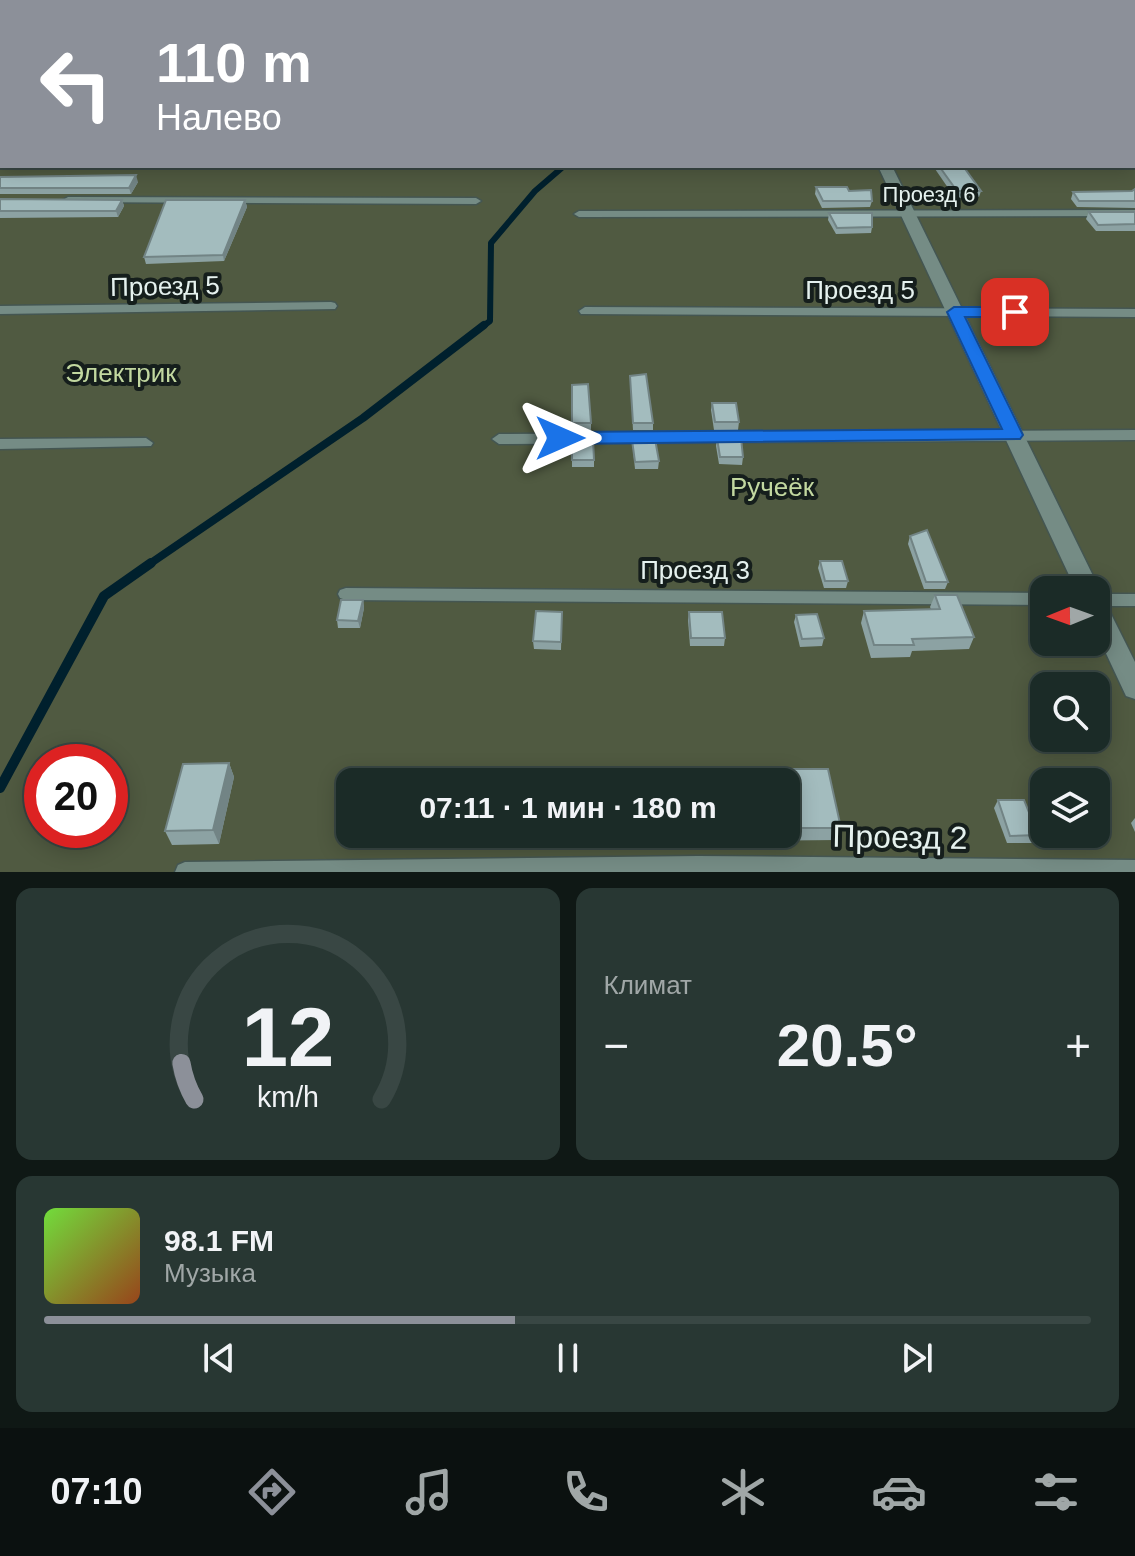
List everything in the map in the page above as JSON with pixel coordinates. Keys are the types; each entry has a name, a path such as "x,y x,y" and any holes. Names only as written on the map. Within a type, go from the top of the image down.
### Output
{"street":[{"path":"886,168 1081,576"},
{"path":"1110,636 1135,688"}],"lane":[{"path":"48,200 476,201"},
{"name":"Проезд 6","path":"579,214 1135,213"},
{"name":"Проезд 5","path":"0,310 331,306"},
{"name":"Проезд 5","path":"585,311 1135,313"},
{"path":"499,439 1135,435"},
{"path":"0,444 146,443"},
{"name":"Проезд 3","path":"346,594 1030,599"},
{"path":"1110,600 1135,600"},
{"name":"Проезд 2","path":"185,872 698,866 1135,870"}],"green space":[{"name":"Ручеёк","path":"0,168 1135,168 1135,872 0,872"}],"building":[{"path":"940,168 964,168 981,191 957,191"},
{"path":"136,175 129,188 0,188 0,177"},
{"path":"816,187 871,190 872,201 823,201"},
{"path":"1135,189 1135,201 1079,201 1073,192 1132,191"},
{"path":"0,199 122,200 116,211 0,211"},
{"path":"166,200 245,200 223,255 144,257"},
{"path":"1089,212 1135,212 1135,224 1098,225"},
{"path":"829,213 872,213 872,227 837,228"},
{"path":"646,374 653,423 633,423 630,376"},
{"path":"588,384 591,423 572,423 572,385"},
{"path":"712,403 736,403 739,422 715,422"},
{"path":"717,438 741,438 743,457 720,457"},
{"path":"572,439 593,439 594,460 572,460"},
{"path":"655,439 659,461 635,462 632,440"},
{"path":"927,530 948,582 926,582 910,536"},
{"path":"820,561 842,561 848,581 825,581"},
{"path":"935,595 957,595 974,637 912,639 914,645 874,645 864,611 940,609"},
{"path":"341,600 363,600 358,621 337,620"},
{"path":"536,611 562,612 561,642 533,641"},
{"path":"689,612 722,612 725,638 691,638"},
{"path":"817,614 824,638 802,639 796,615"},
{"path":"229,763 213,830 165,831 183,764"},
{"path":"800,769 828,769 841,828 800,828"},
{"path":"998,800 1024,800 1030,815 1030,835 1010,836"}],"waterway":[{"path":"482,327 490,321 491,243 535,191 562,168"},
{"path":"148,565 363,418 484,325"},
{"path":"0,788 104,596 151,563"}],"route":[{"path":"560,438 1014,435 954,312 1015,312"}],"park label":[{"name":"Электрик","path":"121,373"}]}
